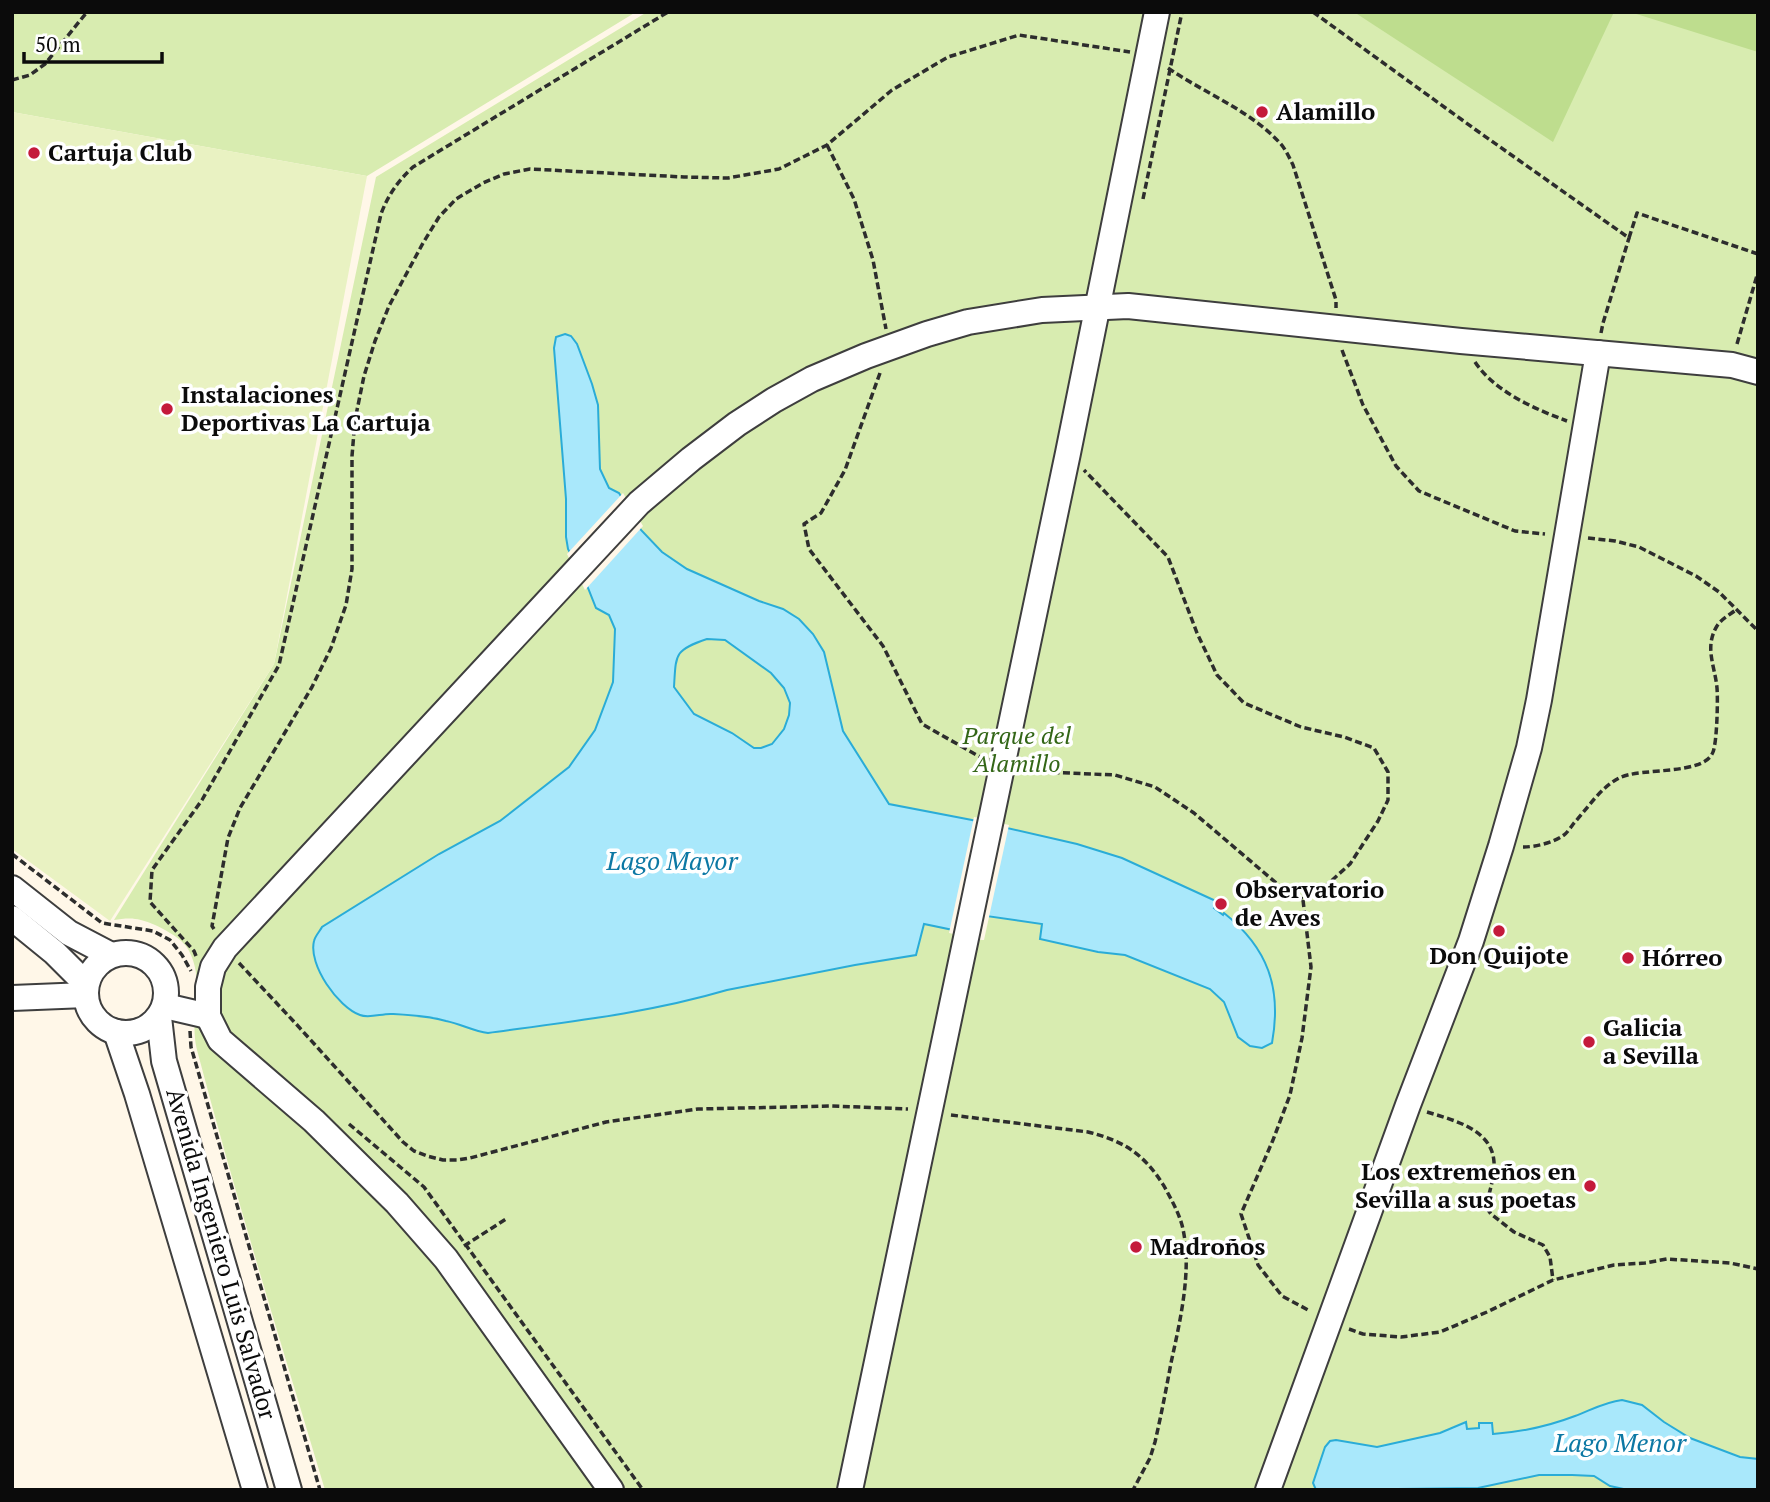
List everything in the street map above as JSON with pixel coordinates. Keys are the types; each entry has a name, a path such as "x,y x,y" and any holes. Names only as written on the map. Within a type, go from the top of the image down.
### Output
{"street":[{"path":"850,1490 1099,307 1157,12"},
{"path":"611,1490 446,1259 397,1203 314,1121 220,1040 208,1016 208,987 213,967 225,948 639,503 737,424 812,379 927,334 968,322 1042,310 1128,306 1461,341 1732,365 1758,372"},
{"path":"1268,1490 1408,1105 1471,941 1501,846 1534,724 1598,353"},
{"path":"12,888 69,933 111,955"},
{"path":"12,918 55,953 86,990"},
{"path":"124,952 149,959 159,968 165,980 167,993 162,1012 150,1026 140,1031 128,1034 104,1027 88,1008 86,990 91,972 111,955 124,952"},
{"path":"12,998 86,990"},
{"path":"162,1012 208,1016"},
{"name":"Avenida Ingeniero Luis Salvador","path":"162,1012 164,1060 289,1490"},
{"name":"Avenida Ingeniero Luis Salvador","path":"116,1032 255,1490"}],"path":[{"path":"12,80 30,75 45,64 87,12"},
{"path":"208,987 194,951 149,902 152,870 202,800 279,664 386,200 402,177 413,167 668,12"},
{"path":"1142,205 1182,12"},
{"path":"1313,12 1629,238"},
{"path":"1133,1490 1155,1443 1180,1323 1185,1256 1182,1226 1174,1203 1155,1172 1142,1157 1122,1143 1088,1132 902,1108 832,1106 698,1109 606,1122 470,1158 443,1160 414,1151 403,1142 218,938 212,926 228,838 240,808 312,687 331,648 346,605 352,569 352,456 355,420 364,376 389,306 439,217 456,199 483,183 504,174 530,169 728,178 779,169 827,145 892,90 948,57 1019,35 1149,54 1261,126 1285,151 1293,165 1336,300 1339,343 1363,405 1396,466 1419,491 1516,531 1615,541 1639,547 1696,576 1719,592 1758,631"},
{"path":"827,145 854,199 873,260 889,348 845,470 821,513 804,524 810,549 883,646 922,723 1002,770 1115,775 1155,787 1194,813 1288,893 1303,899 1319,892 1349,864 1378,821 1388,800 1388,772 1374,748 1344,737 1301,727 1244,703 1217,675 1197,633 1168,557 1068,453"},
{"path":"1598,353 1603,323 1637,213 1758,254"},
{"path":"1732,365 1758,272"},
{"path":"1461,341 1481,371 1501,388 1534,406 1586,427"},
{"path":"1501,846 1530,847 1563,836 1604,788 1621,777 1639,772 1692,767 1706,762 1713,752 1716,730 1717,687 1710,652 1712,637 1718,623 1737,609"},
{"path":"1303,899 1311,967 1303,1038 1290,1095 1241,1214 1258,1265 1282,1296 1330,1321 1363,1334 1401,1337 1440,1332 1553,1280 1614,1265 1667,1259 1730,1263 1758,1269"},
{"path":"1408,1105 1478,1131 1489,1144 1494,1161 1493,1180 1486,1207 1514,1232 1542,1245 1550,1257 1553,1280"},
{"path":"350,1124 424,1187 643,1490"},
{"path":"446,1259 506,1219"}],"green space":[{"path":"12,12 636,12 367,176 12,112"},
{"name":"Parque del Alamillo","path":"647,12 1758,12 1758,1490 325,1490 197,1050 197,984 192,959 186,946 163,929 141,920 114,920 274,664 376,177"},
{"path":"1354,12 1614,12 1553,142"},
{"path":"1630,12 1758,12 1758,52"},
{"name":"Instalaciones Deportivas La Cartuja","path":"12,112 367,176 274,664 110,921 12,849"}],"water":[{"name":"Lago Mayor","path":"565,334 571,336 577,344 592,384 598,405 600,469 609,488 619,493 641,530 662,552 687,569 783,609 799,619 813,634 824,652 843,731 889,804 1077,844 1122,858 1218,902 1214,908 1239,926 1261,955 1268,970 1275,1004 1272,1043 1262,1048 1250,1046 1238,1037 1224,1002 1210,989 1125,955 1040,939 1042,924 987,916 982,936 924,924 916,955 727,990 638,1011 548,1025 488,1033 427,1017 388,1014 364,1016 351,1011 326,984 316,962 314,941 322,927 439,854 500,821 569,767 595,730 613,682 615,629 609,615 596,608 568,549 566,537 566,499 554,348 556,337","holes":["707,639 725,640 771,673 784,688 790,703 789,715 784,729 772,744 754,748 732,733 694,714 674,687 675,667 683,650"]},
{"name":"Lago Menor","path":"1622,1400 1642,1405 1690,1438 1740,1457 1758,1459 1758,1490 1628,1490 1610,1486 1594,1476 1572,1475 1539,1475 1478,1488 1316,1490 1313,1483 1325,1447 1330,1441 1377,1447 1440,1433 1466,1422 1467,1429 1479,1428 1479,1423 1492,1423 1493,1434 1514,1432 1555,1423"}],"pier":[{"path":"623,493 643,526 585,590 567,554"},
{"path":"974,817 1009,825 984,940 949,933"}],"place":[{"name":"Alamillo","path":"1262,112"},
{"name":"Cartuja Club","path":"34,153"},
{"name":"Instalaciones Deportivas La Cartuja","path":"167,409"},
{"name":"Observatorio de Aves","path":"1221,904"},
{"name":"Don Quijote","path":"1499,931"},
{"name":"Hórreo","path":"1628,958"},
{"name":"Galicia a Sevilla","path":"1589,1042"},
{"name":"Los extremeños en Sevilla a sus poetas","path":"1590,1186"},
{"name":"Madroños","path":"1136,1247"}]}
